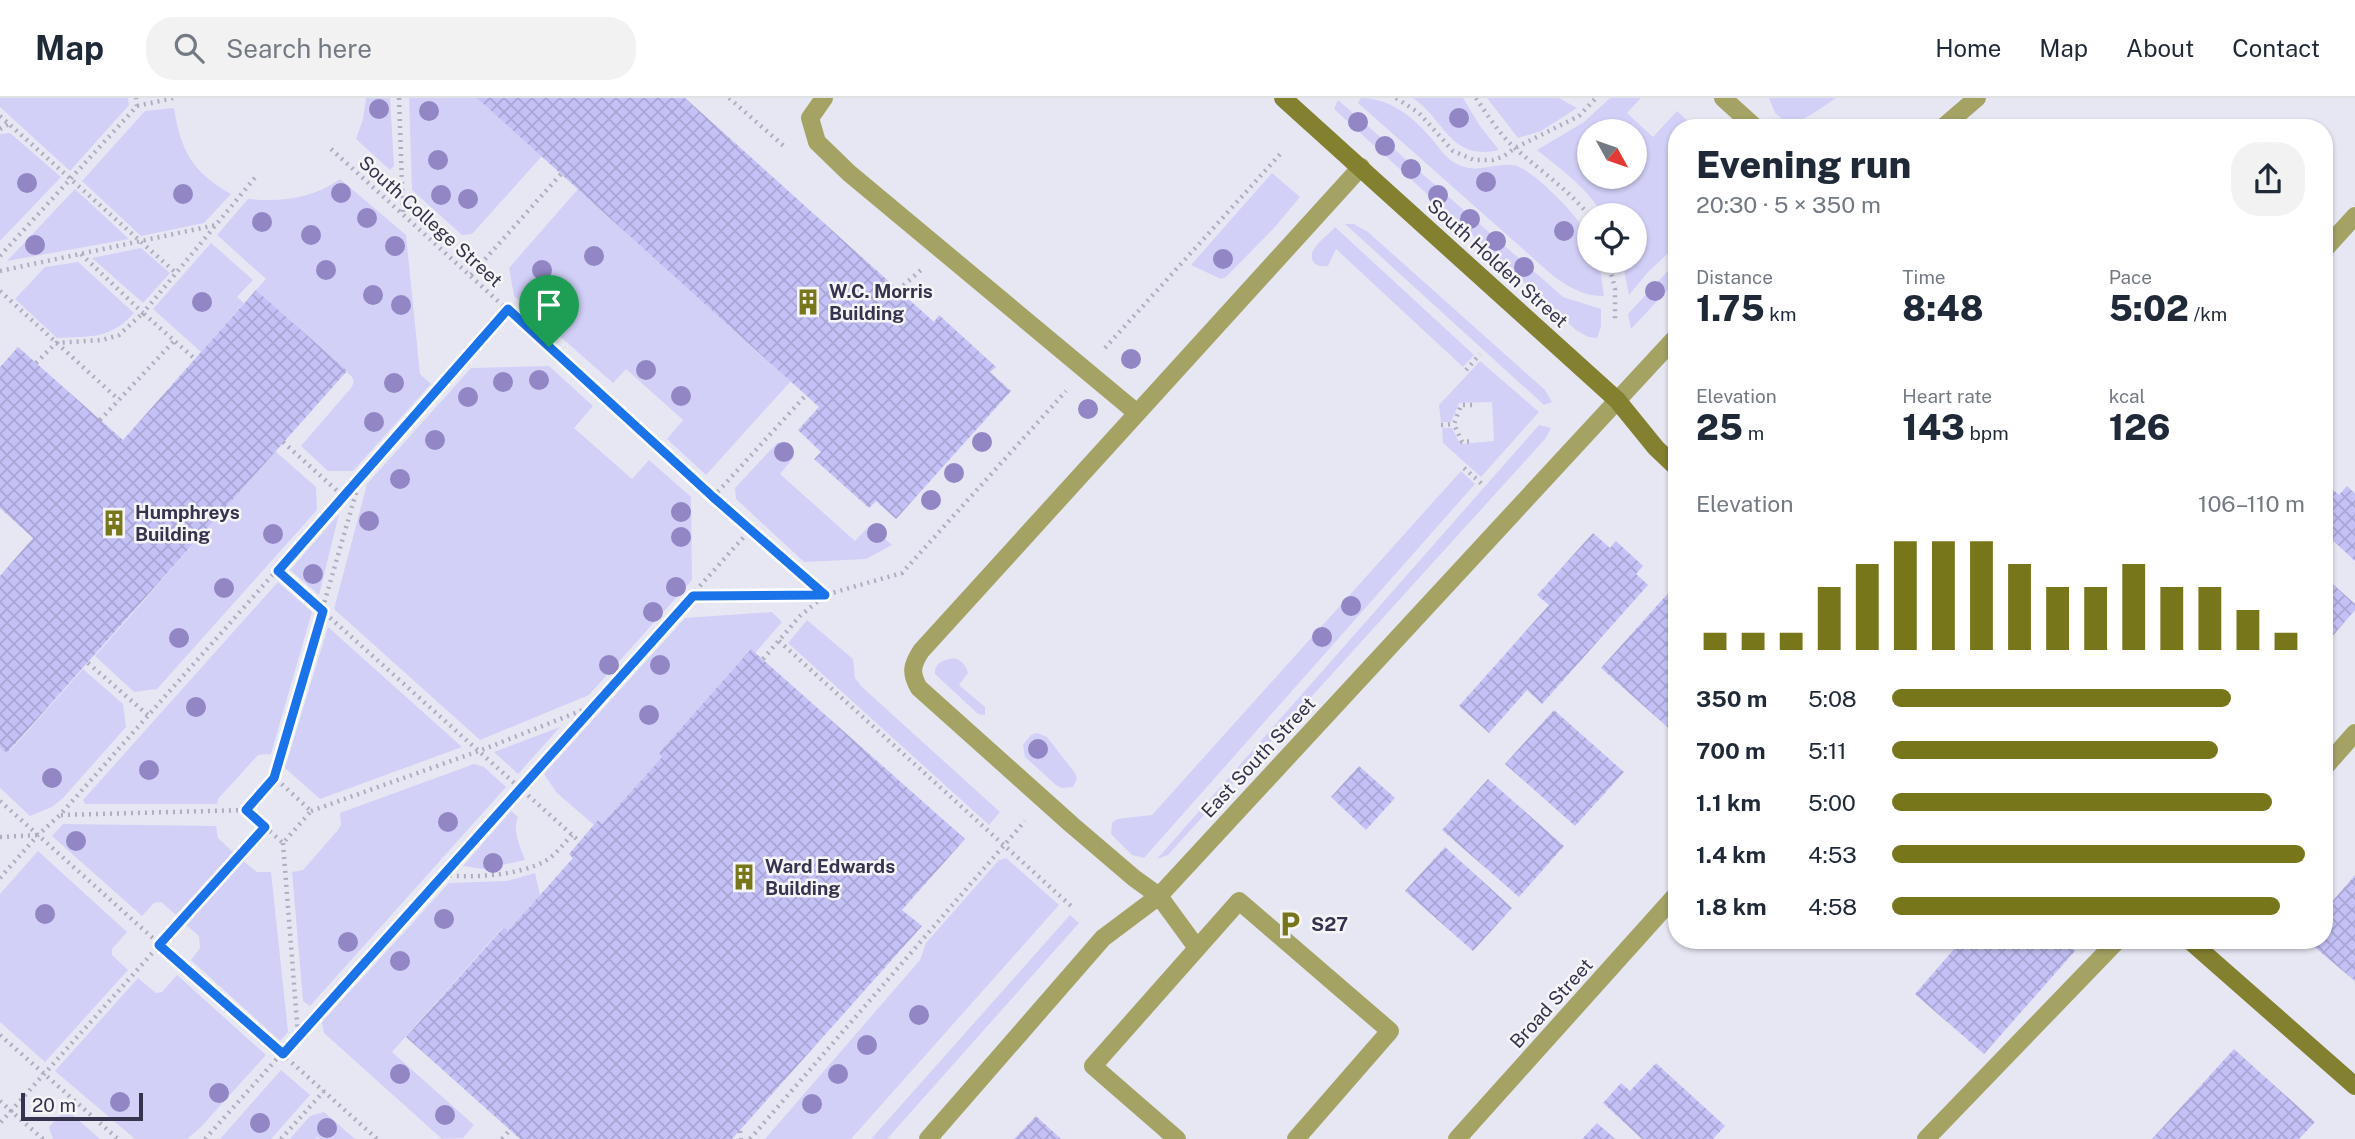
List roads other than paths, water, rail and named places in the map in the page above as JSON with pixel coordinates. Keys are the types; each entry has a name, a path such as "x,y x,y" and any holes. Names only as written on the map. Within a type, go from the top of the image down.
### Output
{"main road":[{"name":"South Holden Street","path":"1283,98 1617,400 1668,459"},
{"path":"2199,949 2355,1086"}],"street":[{"path":"824,98 810,118 817,142 849,173 1138,413"},
{"path":"1723,98 1746,119"},
{"path":"1952,119 1977,98"},
{"path":"1197,948 1159,896 1134,878 919,688 911,669 921,651 1361,167"},
{"path":"2333,241 2354,219"},
{"name":"East South Street","path":"928,1139 1103,939 1159,896 1668,346"},
{"path":"2333,758 2355,733"},
{"path":"1177,1139 1093,1066 1239,901 1390,1031 1296,1139"},
{"name":"Broad Street","path":"1457,1139 1668,904"},
{"path":"1926,1139 2109,949"}],"place":[{"name":"W.C. Morris Building","path":"808,302"},
{"name":"Humphreys Building","path":"114,523"},
{"name":"Ward Edwards Building","path":"744,877"},
{"name":"S27","path":"1290,924"}]}
